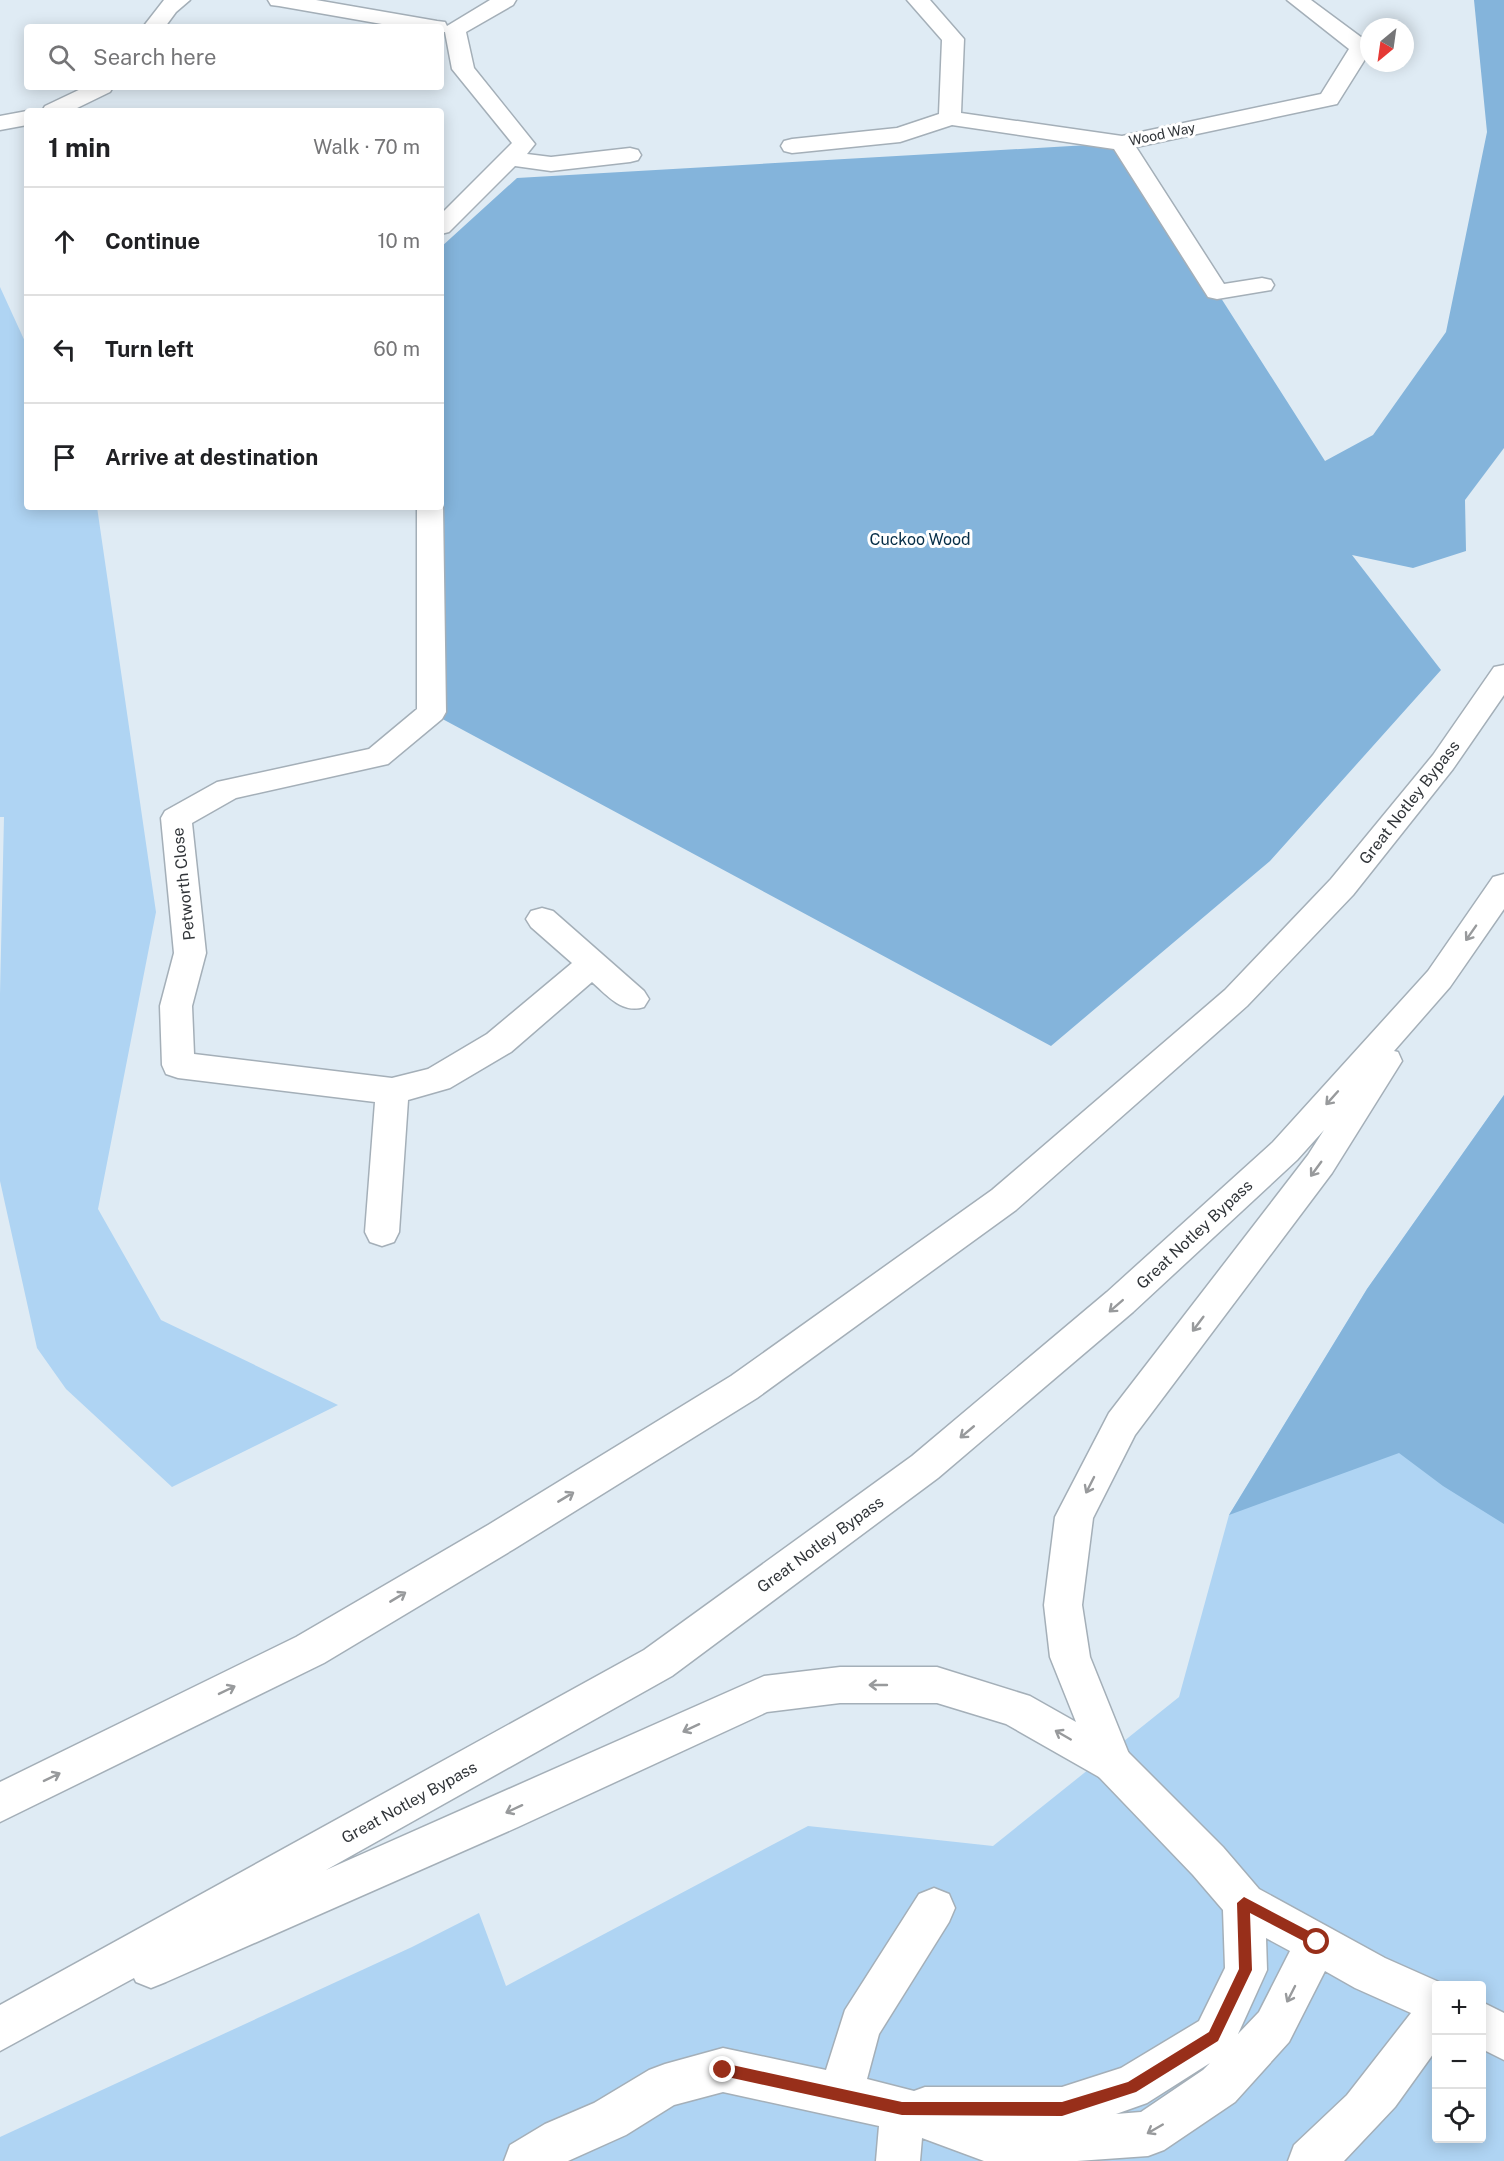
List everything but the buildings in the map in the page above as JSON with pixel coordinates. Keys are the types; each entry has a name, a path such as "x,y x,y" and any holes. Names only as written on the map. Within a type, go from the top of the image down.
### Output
{"main road":[{"path":"156,24 168,7 179,0"},
{"path":"279,0 420,24"},
{"path":"444,224 525,144 464,69 444,28 505,0"},
{"path":"792,146 900,135 950,118 953,39 918,0"},
{"name":"Wood Way","path":"950,118 1122,143 1329,99 1361,48 1298,0"},
{"path":"59,108 96,90"},
{"path":"0,123 24,119"},
{"path":"1122,143 1217,292 1262,285"},
{"path":"511,158 551,164 630,155"},
{"name":"Petworth Close","path":"430,510 432,712 378,757 228,789 176,818 190,952 176,1006 178,1065 392,1091 438,1078 499,1044 592,963"},
{"name":"Great Notley Bypass","path":"0,1803 310,1650 501,1537 744,1388 1004,1200 1236,998 1342,887 1443,762 1504,674"},
{"name":"Great Notley Bypass","path":"0,2031 647,1669 925,1467 1120,1302 1285,1151 1439,979 1504,885"},
{"path":"542,919 633,999"},
{"path":"1113,1764 1070,1657 1063,1605 1074,1517 1122,1424 1320,1164 1439,979"},
{"path":"382,1232 392,1091"},
{"path":"0,2031 504,1813 764,1694 840,1685 937,1685 1016,1709 1113,1764 1208,1861 1244,1903 1370,1973 1432,2000"},
{"path":"902,2109 1062,2109 1131,2087 1214,2036 1246,1970 1244,1903"},
{"path":"840,2097 860,2025 934,1908"},
{"path":"526,2161 561,2140 610,2119 665,2086 723,2070 902,2109 999,2144 1148,2134 1220,2086 1274,2027 1317,1942"},
{"path":"1310,2161 1329,2146 1401,2066 1432,2020"},
{"path":"1486,2027 1504,2038"},
{"path":"898,2161 902,2109"}],"shaded area":[{"path":"0,287 24,339 24,510 97,510 156,912 98,1209 161,1320 338,1405 172,1487 66,1389 37,1348 0,1181 0,994 4,817 0,817"},
{"path":"1504,1095 1504,2161 0,2161 0,2137 412,1947 479,1913 506,1986 808,1826 993,1846 1179,1697 1229,1515 1367,1289"}],"green space":[{"name":"Cuckoo Wood","path":"1474,0 1504,0 1504,448 1465,500 1466,551 1413,568 1352,555 1441,670 1270,861 1051,1046 435,715 440,510 444,510 444,244 517,178 1122,143 1325,461 1373,435 1446,332 1487,132"},
{"path":"1504,1095 1504,1524 1443,1486 1399,1453 1229,1515 1367,1289"}],"route":[{"path":"723,2070 902,2109 1062,2109 1131,2087 1214,2036 1246,1970 1244,1903 1317,1942"}]}
